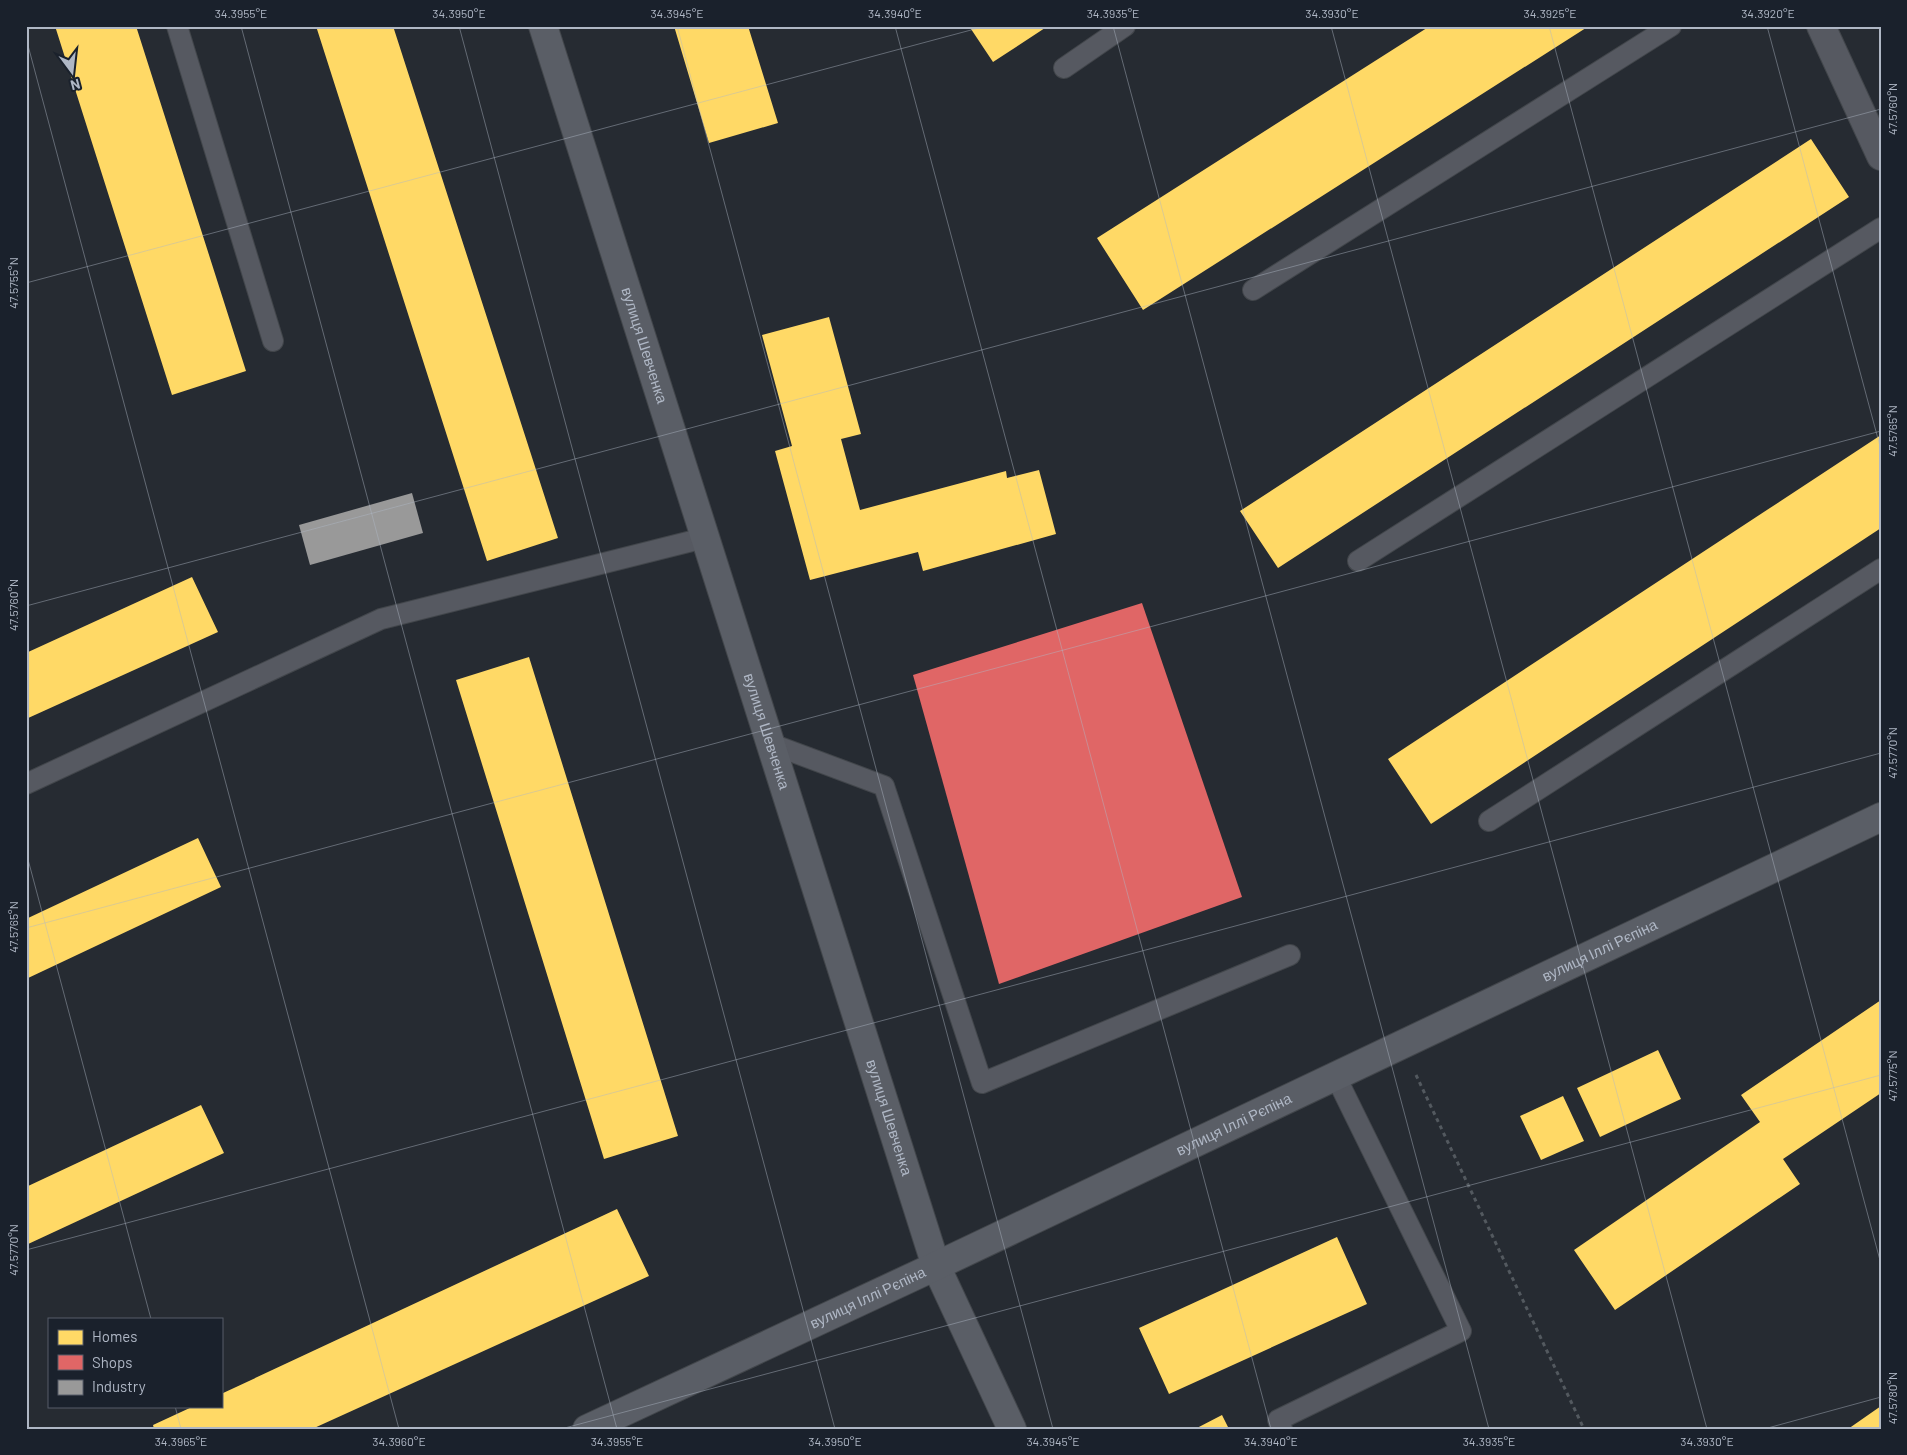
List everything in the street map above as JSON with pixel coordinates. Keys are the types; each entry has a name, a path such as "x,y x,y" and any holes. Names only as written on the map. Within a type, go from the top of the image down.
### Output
{"street":[{"name":"вулиця Шевченка","path":"543,26 936,1266 1012,1429"},
{"path":"1821,26 1881,156"},
{"name":"вулиця Іллі Рєпіна","path":"587,1429 1336,1077 1881,817"}],"lane":[{"path":"177,26 274,341"},
{"path":"1064,68 1125,26"},
{"path":"1253,290 1672,26"},
{"path":"1358,561 1881,228"},
{"path":"26,784 381,619 704,538"},
{"path":"1489,821 1881,569"},
{"path":"769,743 884,786 982,1083 1290,955"},
{"path":"1282,1429 1278,1420 1461,1331 1336,1077"}],"path":[{"path":"1402,1045 1584,1429"}],"building: Homes":[{"path":"55,26 136,26 246,371 172,395"},
{"path":"316,26 393,26 558,538 487,561"},
{"path":"674,26 748,26 778,123 709,143"},
{"path":"969,26 1048,26 993,62"},
{"path":"1430,26 1589,26 1143,310 1097,238"},
{"path":"1811,139 1849,197 1278,568 1240,511"},
{"path":"829,317 861,434 841,439 860,510 1006,471 1007,478 1039,470 1056,534 923,571 918,552 810,580 775,451 792,446 762,335"},
{"path":"1881,435 1881,528 1431,824 1388,759"},
{"path":"192,577 218,632 26,719 26,653"},
{"path":"529,657 678,1136 604,1159 456,680"},
{"path":"198,838 221,887 26,979 26,919"},
{"path":"1881,1000 1881,1093 1783,1159 1800,1184 1615,1310 1574,1250 1760,1122 1741,1095"},
{"path":"1658,1050 1681,1099 1600,1137 1577,1088"},
{"path":"1563,1096 1584,1141 1541,1160 1520,1116"},
{"path":"201,1105 224,1153 26,1245 26,1187"},
{"path":"617,1209 649,1276 312,1429 154,1429 153,1425 190,1408 222,1408 222,1394"},
{"path":"1337,1237 1367,1304 1169,1394 1139,1328"},
{"path":"1881,1406 1881,1429 1848,1429"},
{"path":"1222,1415 1229,1429 1195,1429"}],"building: Shops":[{"path":"1142,603 1242,897 999,984 913,675"}],"building: Industry":[{"path":"412,493 423,533 310,565 299,525"}]}
